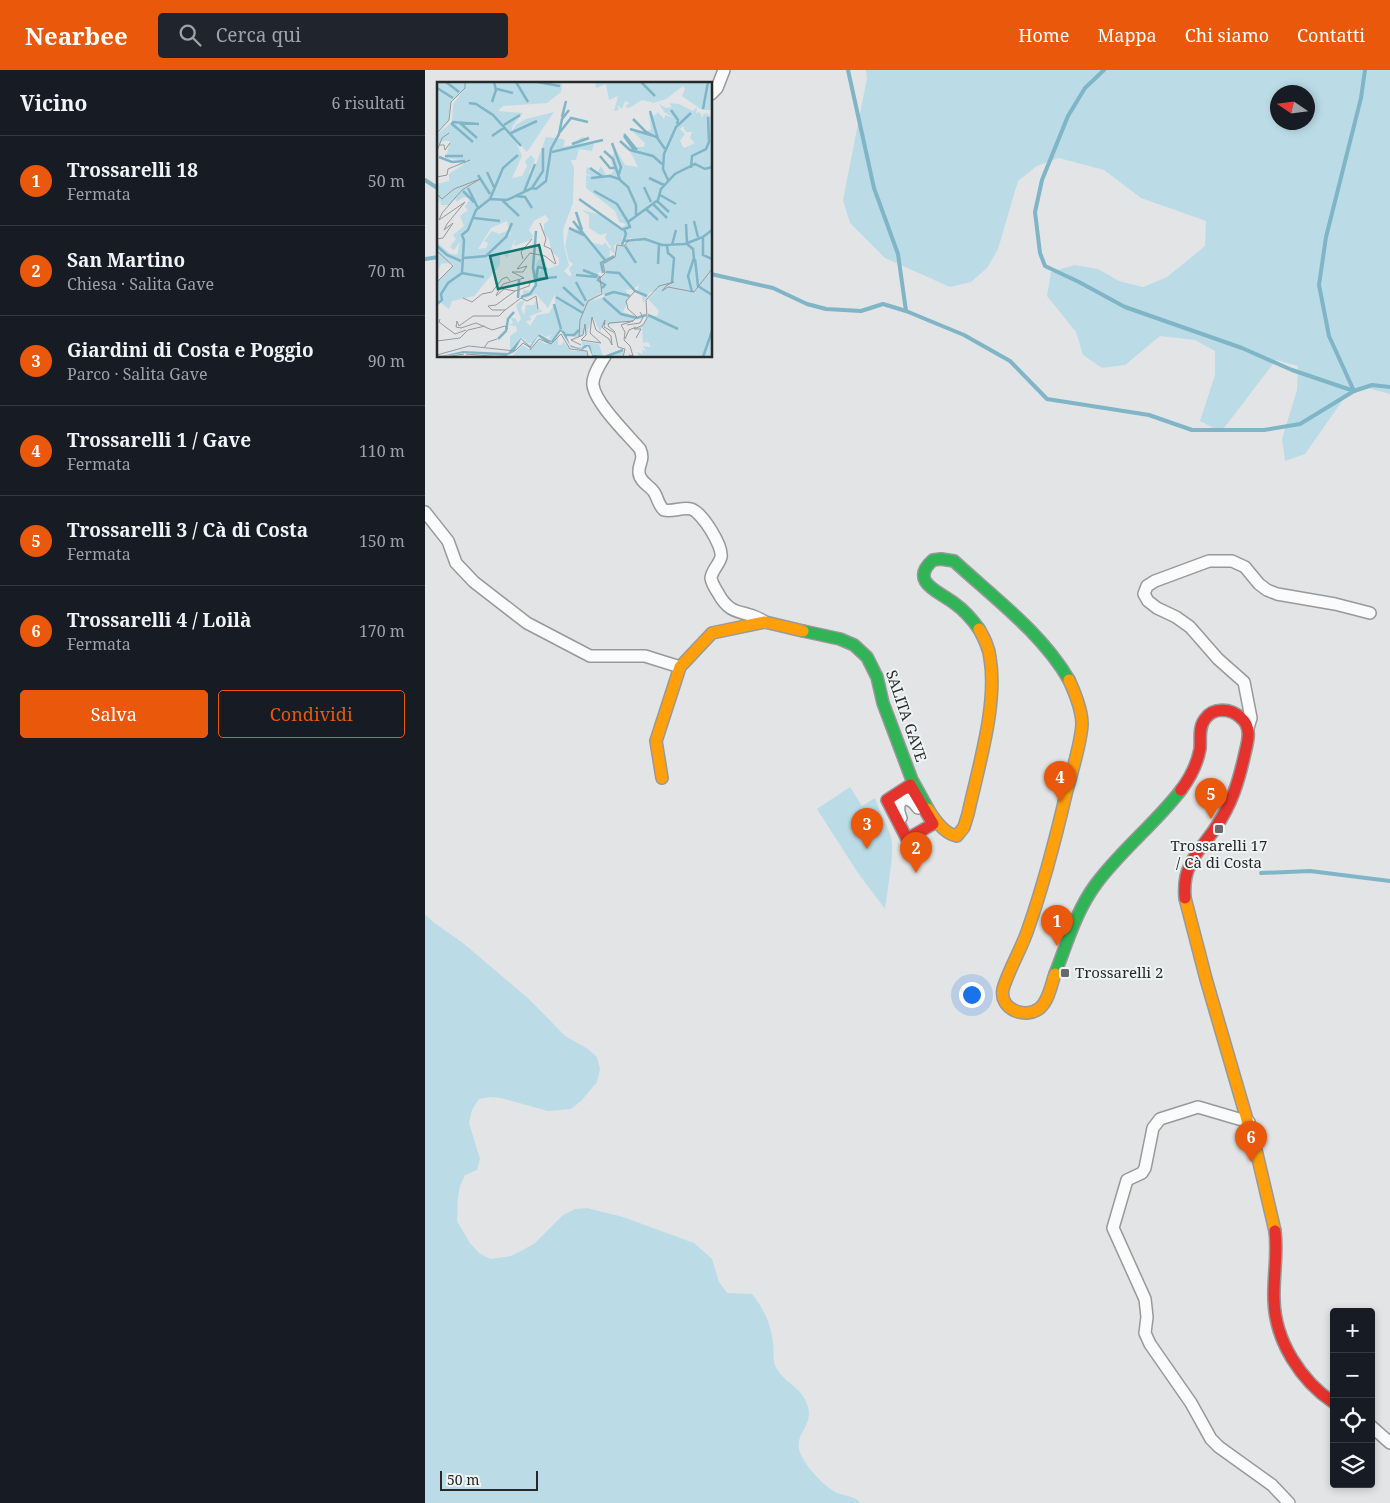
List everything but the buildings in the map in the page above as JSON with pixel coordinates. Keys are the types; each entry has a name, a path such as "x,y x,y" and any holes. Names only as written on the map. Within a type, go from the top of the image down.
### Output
{"street":[{"path":"713,92 717,88 724,70"},
{"path":"604,358 595,376 593,385 603,406 640,449 643,458 639,474 642,480 655,493 664,510 693,510 703,517 721,552 720,559 711,578 719,595 733,611 754,616 765,622"},
{"path":"425,512 448,541 456,563 474,582 527,623 590,656 645,656 680,667 656,741 662,778"},
{"name":"SALITA GAVE","path":"680,667 711,633 765,622 840,639 854,645 867,657 877,677 883,703 912,780 924,804 936,825 953,837 960,833 964,824 985,737 990,694 990,660 987,644 975,623 955,604 927,584 924,575 929,563 941,558 954,561 1042,643 1060,664 1070,681 1078,701 1082,723 1075,760 1050,861 1028,930 1003,990 1005,1004 1014,1011 1024,1014 1031,1014 1045,1002 1072,929 1086,899 1102,877 1184,787 1196,764 1200,750 1203,722 1208,715 1221,710 1234,711 1245,720 1248,728"},
{"path":"1330,1401 1316,1389 1294,1364 1278,1322 1274,1303 1276,1243 1270,1208 1249,1122 1208,990 1187,906 1185,882 1190,865 1200,846 1216,828 1234,796 1241,775 1251,718 1244,682 1217,659 1190,627 1176,617 1157,608 1144,596 1144,592 1147,586 1155,582 1209,560 1226,560 1239,563 1245,567 1259,584 1277,594 1335,604 1370,614"},
{"path":"910,785 936,825 907,839 887,800 910,785"},
{"path":"1249,1122 1198,1106 1160,1119 1153,1128 1145,1168 1138,1175 1127,1180 1113,1228 1145,1299 1147,1316 1145,1329 1147,1338 1191,1403 1211,1439 1219,1447 1272,1485 1289,1503"},
{"path":"1375,1430 1390,1443"}],"shaded area":[{"path":"866,70 1390,70 1390,394 1368,388 1345,397 1305,454 1285,461 1282,439 1297,390 1298,366 1276,360 1221,432 1200,421 1215,375 1215,351 1195,340 1160,336 1125,365 1102,368 1083,355 1076,332 1047,296 1051,272 1074,265 1098,269 1119,281 1143,287 1167,277 1205,246 1206,221 1141,198 1104,170 1059,158 1037,166 1018,181 998,249 987,268 971,282 950,287 885,258 850,223 843,200 867,78"},
{"path":"850,787 862,806 875,798 890,833 892,853 885,909 858,873 817,809"},
{"path":"425,914 433,922 463,943 529,999 565,1036 588,1049 597,1057 600,1069 597,1082 581,1101 571,1109 548,1111 501,1098 479,1099 472,1110 469,1123 480,1159 477,1170 465,1175 458,1197 457,1221 470,1243 479,1253 490,1259 511,1256 535,1243 563,1215 575,1209 587,1208 623,1217 694,1243 712,1259 719,1282 727,1293 752,1294 760,1305 769,1323 775,1366 802,1395 808,1407 808,1421 800,1437 799,1449 808,1467 827,1487 861,1503 425,1503"}],"waterway":[{"path":"848,70 874,188 898,254 906,311"},
{"path":"1104,70 1085,88 1068,116 1042,180 1035,212 1040,253 1045,266 1125,307 1242,348 1292,370 1354,391"},
{"path":"1354,391 1329,336 1319,285 1326,237 1361,98 1365,70"},
{"path":"425,180 437,188"},
{"path":"425,259 437,257"},
{"path":"713,274 773,288 807,304 826,309 861,311 883,304 906,311 964,335 1010,361 1047,399 1149,415 1192,430 1264,430 1300,424 1354,391 1372,385 1390,387"},
{"path":"1261,873 1310,871 1390,881"}],"traffic: fast":[{"path":"979,629 961,609 929,586 924,574 926,568 933,560 954,561 1031,631 1058,663 1069,680"},
{"path":"803,631 840,639 854,645 867,657 877,677 883,703 912,780 928,809"},
{"path":"1055,974 1077,916 1089,894 1116,860 1181,790"}],"traffic: slow":[{"path":"662,778 656,741 680,667 712,633 765,622 803,631"},
{"path":"928,809 940,826 952,835 957,836 964,827 986,736 991,695 992,676 989,654 979,629"},
{"path":"1055,974 1046,1001 1040,1008 1027,1013 1021,1013 1009,1007 1005,1002 1003,989 1025,936 1039,895 1080,740 1081,713 1069,680"},
{"path":"1185,898 1206,979 1257,1154 1275,1231"}],"traffic: jam":[{"path":"1181,790 1197,760 1200,749 1201,730 1205,719 1213,712 1222,710 1237,715 1247,726 1248,730 1247,744 1240,773 1222,818 1195,855 1188,869 1185,881 1185,898"},
{"path":"910,785 933,824 907,839 887,800 910,785"},
{"path":"1275,1231 1274,1300 1279,1330 1292,1359 1301,1372 1330,1400"}],"place":[{"name":"Trossarelli 1 / Gave","path":"1060,802"},
{"name":"Trossarelli 3 / Cà di Costa","path":"1211,819"},
{"name":"Trossarelli 17 / Cà di Costa","path":"1219,829"},
{"name":"Giardini di Costa e Poggio","path":"867,849"},
{"name":"San Martino","path":"916,873"},
{"name":"Trossarelli 18","path":"1057,946"},
{"name":"Trossarelli 2","path":"1065,973"},
{"name":"Trossarelli 4 / Loilà","path":"1251,1162"}]}
